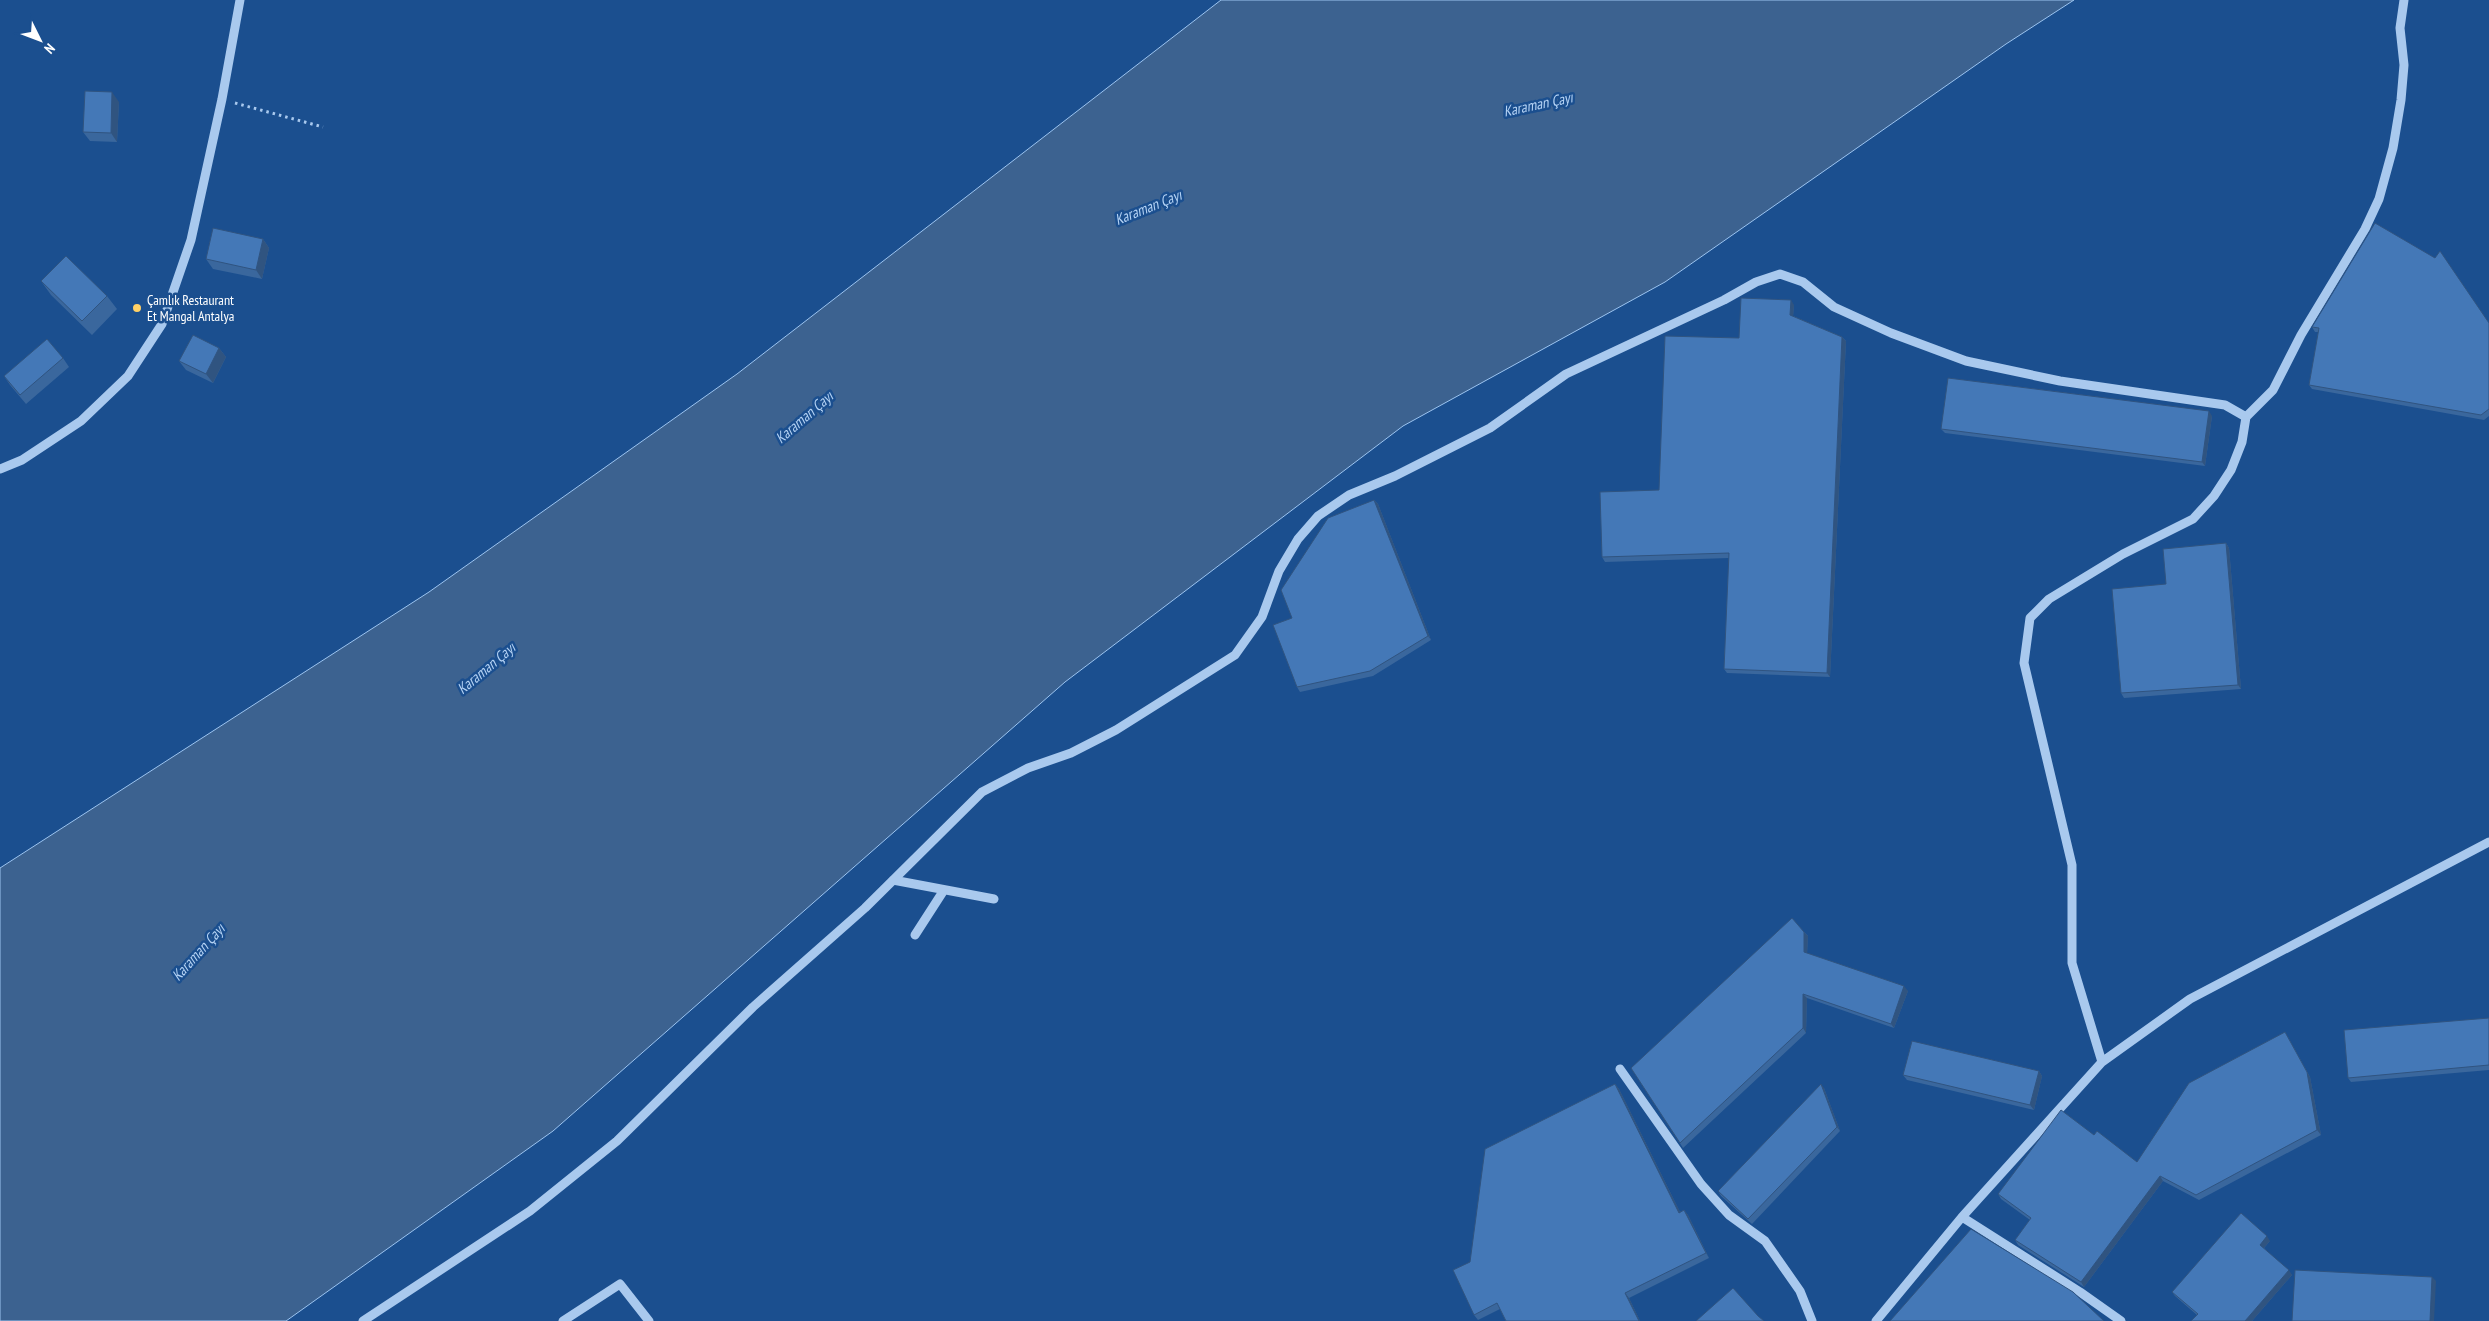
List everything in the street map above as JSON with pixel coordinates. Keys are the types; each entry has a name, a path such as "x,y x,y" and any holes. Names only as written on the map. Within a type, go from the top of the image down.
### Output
{"street":[{"path":"0,469 22,460 81,421 128,376 162,324 191,240 222,99 240,0"},
{"path":"2102,1062 2072,963 2072,865 2024,663 2030,618 2058,594 2123,554 2193,519 2214,496 2231,470 2242,442 2246,416 2274,390 2301,336 2365,229 2379,199 2393,148 2401,100 2404,65 2400,28 2404,0"},
{"path":"363,1321 530,1211 616,1142 753,1007 893,880 982,792 1028,768 1071,753 1116,730 1235,655 1262,617 1279,571 1298,539 1318,516 1348,495 1395,476 1490,428 1566,374 1724,300 1756,282 1780,274 1803,282 1834,307 1892,333 1966,361 2060,381 2225,406 2246,416"},
{"path":"1876,1321 1962,1217 2102,1062 2190,999 2489,842"},
{"path":"893,880 994,899"},
{"path":"915,935 944,890"},
{"path":"1620,1069 1700,1184 1729,1215 1765,1241 1800,1291 1812,1321"},
{"path":"1962,1217 2122,1321"},
{"path":"564,1321 620,1284 649,1321"}],"path":[{"path":"222,99 323,127"}],"water":[{"name":"Karaman Çayı","path":"1221,0 2074,0 2006,44 1665,282 1403,426 1065,682 553,1131 286,1321 0,1321 0,868 429,592 737,374"}],"building":[{"path":"85,91 112,92 111,133 83,132"},
{"path":"2375,223 2435,258 2440,251 2489,323 2489,409 2481,415 2309,385 2319,328 2312,327"},
{"path":"213,228 263,239 256,270 206,259"},
{"path":"66,256 107,296 82,321 41,281"},
{"path":"1741,298 1791,300 1790,315 1842,337 1827,673 1724,669 1729,553 1602,557 1600,492 1659,490 1665,336 1739,338"},
{"path":"193,335 219,348 206,374 179,361"},
{"path":"47,339 63,358 20,395 4,376"},
{"path":"1948,378 2209,411 2202,462 1941,429"},
{"path":"1374,500 1428,636 1370,671 1297,687 1273,625 1292,618 1281,590 1328,518"},
{"path":"2226,543 2238,685 2121,693 2112,589 2166,584 2163,549"},
{"path":"1792,918 1804,932 1804,952 1904,986 1891,1024 1803,994 1803,1028 1680,1143 1631,1068"},
{"path":"2489,1018 2489,1065 2348,1078 2344,1030"},
{"path":"2285,1032 2307,1072 2317,1130 2196,1195 2160,1176 2081,1282 2015,1240 2031,1218 1998,1194 2061,1110 2094,1135 2097,1131 2137,1162 2189,1083"},
{"path":"1912,1041 2039,1071 2030,1105 1903,1075"},
{"path":"1615,1084 1679,1213 1684,1210 1706,1253 1625,1293 1639,1321 1506,1321 1497,1303 1474,1315 1453,1270 1470,1262 1485,1149"},
{"path":"1821,1084 1837,1127 1748,1219 1718,1191"},
{"path":"2241,1213 2267,1236 2260,1245 2289,1270 2245,1321 2191,1321 2198,1314 2172,1292"},
{"path":"1971,1229 2073,1292 2104,1321 1890,1321"},
{"path":"2295,1270 2432,1277 2430,1321 2292,1321"},
{"path":"1733,1288 1764,1321 1696,1321"}],"place":[{"name":"Çamlık Restaurant Et Mangal Antalya","path":"137,308"}]}
